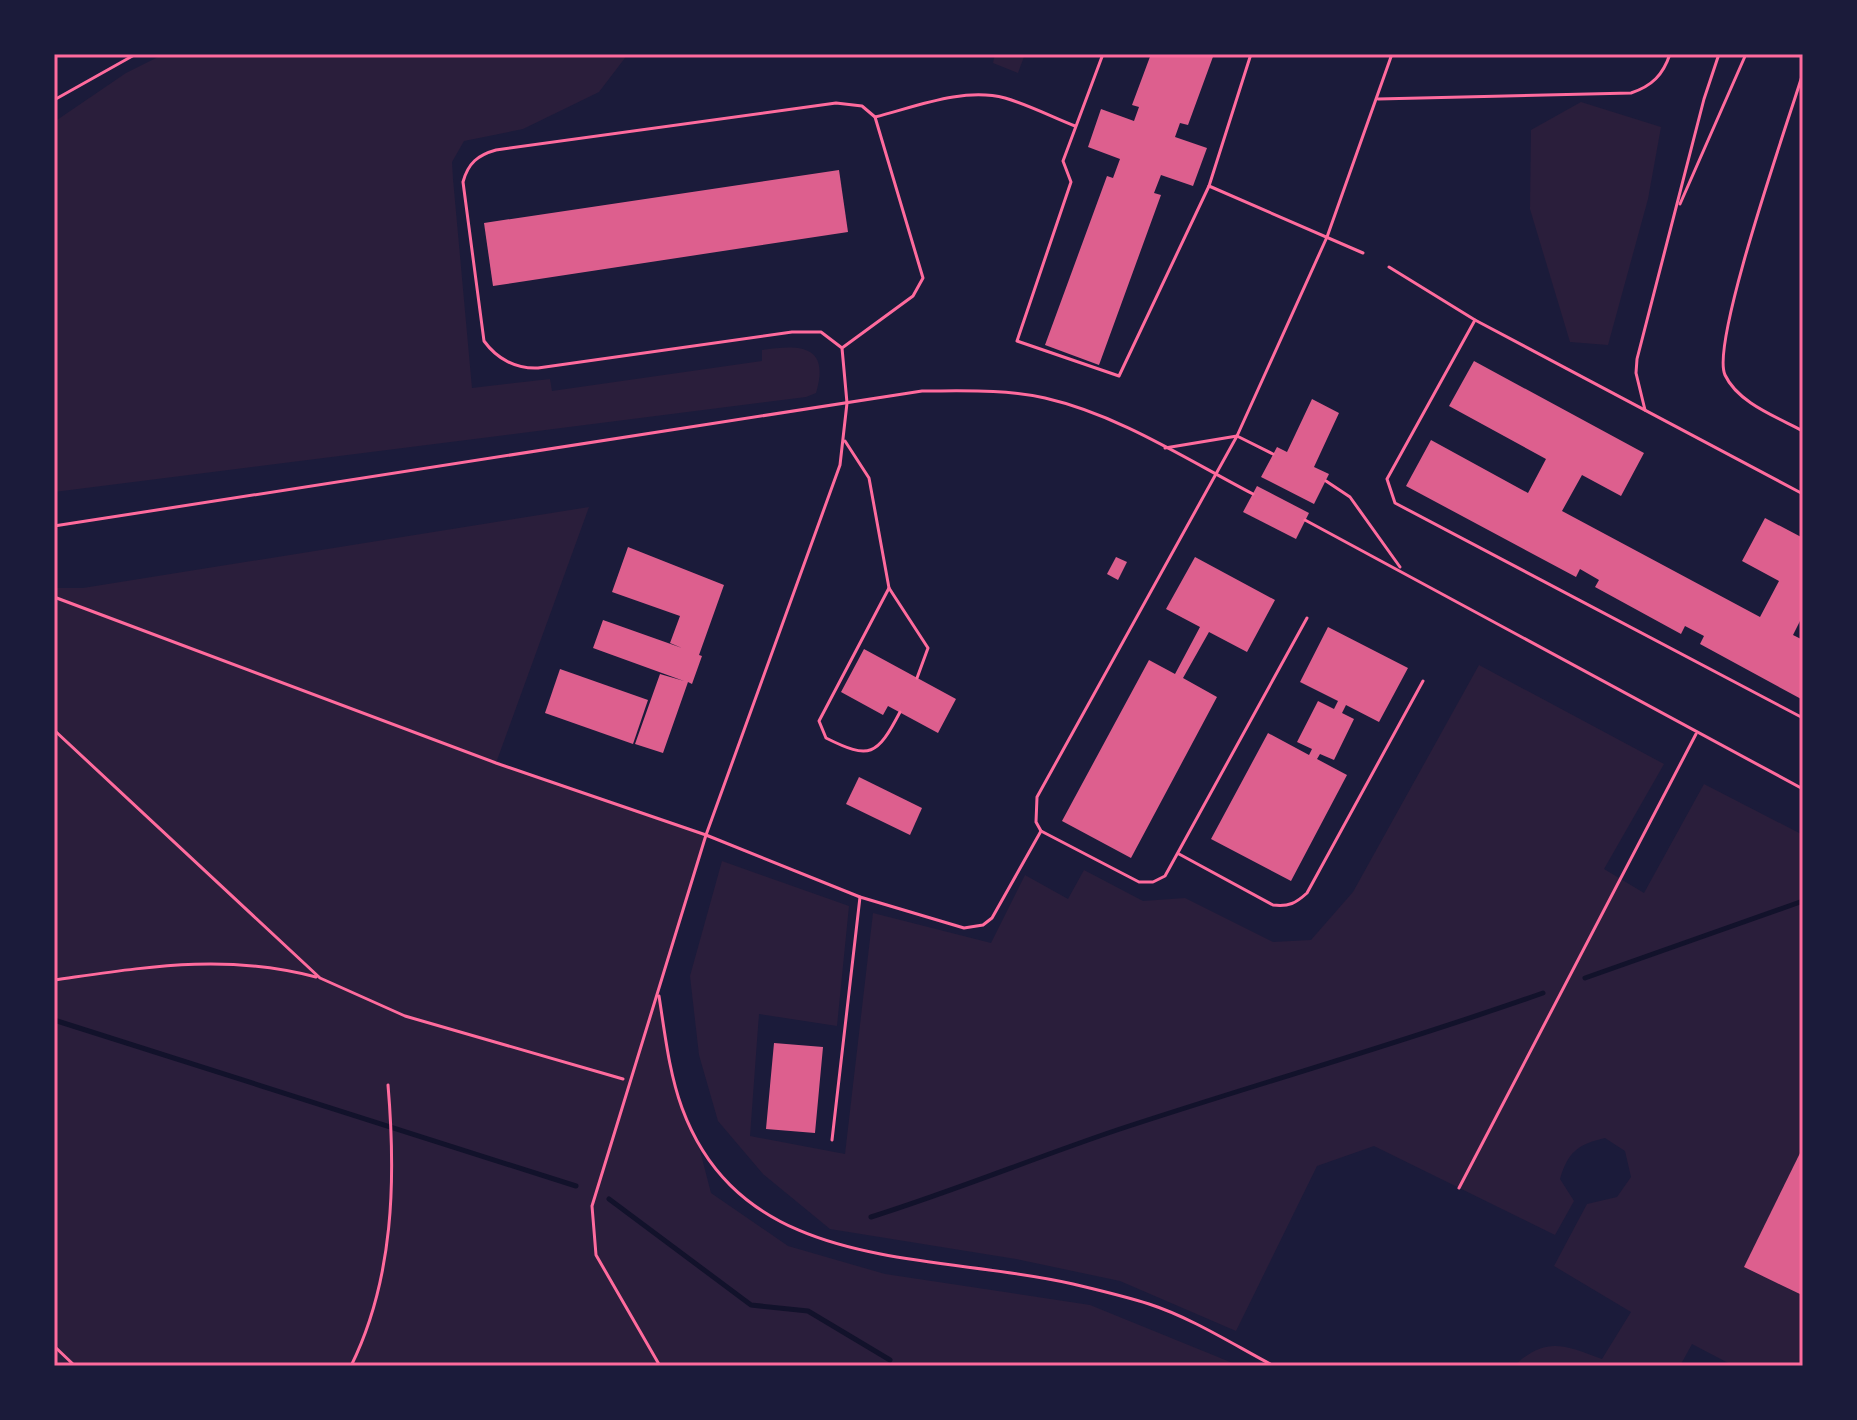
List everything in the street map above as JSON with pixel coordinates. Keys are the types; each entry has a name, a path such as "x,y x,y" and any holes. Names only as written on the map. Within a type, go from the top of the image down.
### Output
{"lane":[{"path":"54,100 136,54"},
{"path":"1103,54 1063,161 1071,182 1017,341 1119,376 1209,186 1251,54"},
{"path":"1307,618 1165,876 1153,882 1139,882 1041,831 1036,822 1037,797 1237,436 1327,237 1392,54"},
{"path":"1378,99 1631,93 1655,81 1664,71 1670,54"},
{"path":"1645,410 1636,373 1637,359 1719,54"},
{"path":"1677,212 1746,54"},
{"path":"1803,73 1732,306 1721,364 1725,375 1740,394 1803,431"},
{"path":"875,117 949,98 979,96 1003,98 1076,126"},
{"path":"660,1366 596,1255 592,1206 706,835 840,465 847,403 842,348 821,332 792,332 538,368 513,365 492,352 484,341 463,182 474,159 496,150 836,103 862,106 875,117 923,278 913,296 842,348"},
{"path":"1209,186 1363,253"},
{"path":"1389,267 1475,320 1803,494"},
{"path":"1475,320 1387,479 1395,503 1803,718"},
{"path":"54,526 922,391 989,391 1045,398 1103,416 1253,494"},
{"path":"1165,448 1237,436 1273,454"},
{"path":"845,440 869,478 889,588 928,648 917,678"},
{"path":"1326,481 1350,497 1402,570"},
{"path":"1305,520 1803,789"},
{"path":"889,588 819,721 826,738 855,753 868,752 885,741 900,712"},
{"path":"54,597 481,758 706,835 860,897 964,928 983,925 992,918 1041,831"},
{"path":"1179,854 1273,905 1286,907 1297,902 1307,893 1423,681"},
{"path":"1459,1188 1696,732"},
{"path":"832,1140 860,897"},
{"path":"658,992 673,1080 697,1139 721,1174 783,1226 827,1243 1070,1284 1151,1305 1274,1366"}],"path":[{"path":"54,730 320,978"},
{"path":"54,980 207,963 270,965 320,978 405,1016 631,1081"},
{"path":"351,1366 377,1292 390,1224 394,1154 388,1085"},
{"path":"54,1346 75,1366"}],"shaded area":[{"path":"164,54 628,54 599,92 523,129 464,141 452,162 472,388 550,379 552,391 762,361 762,350 798,348 815,356 819,364 816,393 806,397 54,492 54,122 126,73"},
{"path":"995,54 1025,54 1018,73 993,63"},
{"path":"1581,102 1661,127 1648,199 1608,345 1570,342 1530,209 1531,130"},
{"path":"589,507 496,763 706,835 658,992 673,1080 697,1139 711,1193 788,1246 885,1274 1090,1305 1240,1366 54,1366 54,588 83,588"},
{"path":"1479,665 1664,764 1604,869 1644,893 1704,784 1803,835 1801,1366 1734,1366 1692,1344 1680,1366 1514,1366 1536,1350 1556,1346 1602,1359 1631,1312 1554,1266 1587,1204 1617,1197 1631,1177 1625,1151 1605,1138 1581,1146 1567,1162 1560,1179 1574,1201 1555,1235 1374,1146 1317,1166 1236,1331 1120,1281 1016,1259 830,1229 763,1174 718,1121 699,1055 690,976 722,861 849,906 837,1026 759,1014 750,1136 845,1154 873,913 991,943 1025,875 1068,899 1084,870 1143,901 1185,898 1273,942 1311,940 1353,892"}],"building":[{"path":"1151,54 1214,54 1188,125 1180,123 1175,137 1207,148 1193,186 1161,175 1154,193 1161,195 1099,365 1045,345 1107,176 1113,178 1120,159 1088,147 1101,109 1134,121 1139,107 1132,105"},
{"path":"839,170 848,232 493,286 484,223"},
{"path":"1474,361 1644,453 1621,496 1582,475 1562,511 1760,617 1779,581 1742,561 1765,518 1803,538 1803,615 1793,635 1803,640 1803,700 1700,644 1704,636 1685,626 1681,634 1595,587 1599,580 1580,569 1576,577 1406,486 1431,440 1528,493 1546,459 1449,406"},
{"path":"1312,399 1339,413 1314,467 1329,474 1314,504 1261,477 1277,447 1287,452"},
{"path":"1257,486 1309,513 1296,539 1243,512"},
{"path":"628,547 724,585 692,684 688,682 663,753 635,744 660,674 684,681 593,648 603,620 682,648 670,643 680,616 612,592"},
{"path":"1116,557 1127,562 1118,580 1107,574"},
{"path":"1195,557 1275,600 1247,652 1209,632 1183,678 1217,697 1131,858 1062,821 1149,660 1175,674 1200,627 1166,609"},
{"path":"1328,627 1408,668 1379,722 1346,705 1342,713 1354,719 1334,760 1320,754 1317,759 1347,775 1291,881 1211,839 1268,733 1309,755 1312,749 1297,742 1318,701 1334,709 1338,701 1300,682"},
{"path":"864,649 956,699 938,733 888,706 883,715 841,692"},
{"path":"560,669 648,700 633,744 545,713"},
{"path":"859,777 922,808 910,835 846,804"},
{"path":"774,1043 823,1047 815,1133 766,1129"},
{"path":"1803,1147 1803,1292 1802,1295 1744,1267"}],"waterway":[{"path":"1585,978 1803,901"},
{"path":"871,1217 1117,1130 1543,993"},
{"path":"54,1020 576,1186"},
{"path":"609,1199 751,1305 808,1311 890,1360"}]}
